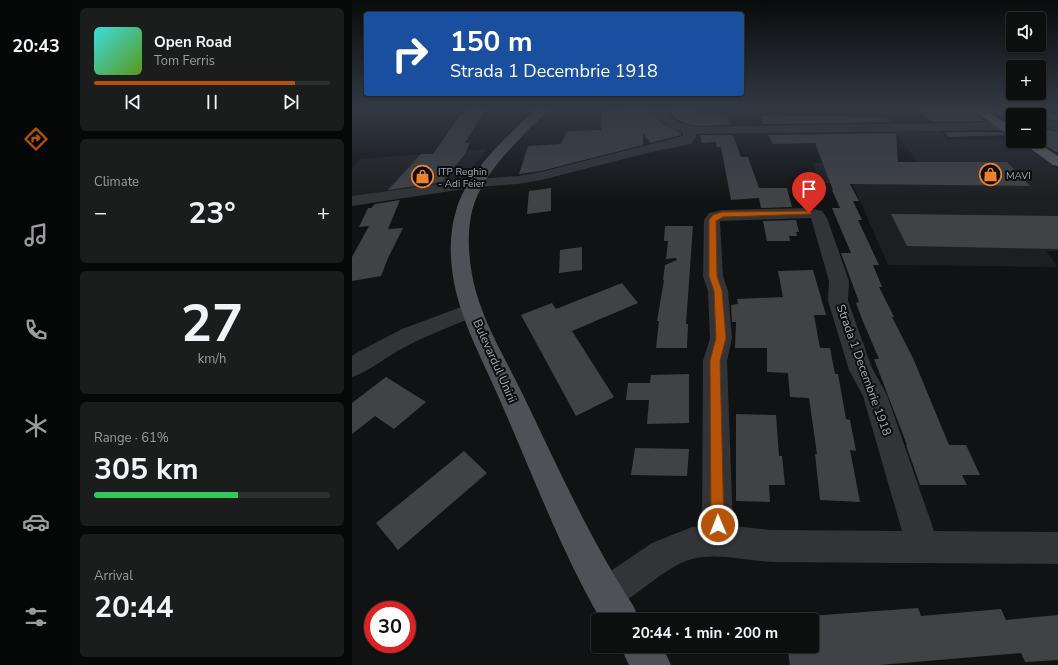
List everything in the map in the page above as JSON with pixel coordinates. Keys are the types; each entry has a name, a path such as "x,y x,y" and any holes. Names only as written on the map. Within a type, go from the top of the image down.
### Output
{"highway":[{"path":"1037,148 1058,162"}],"main road":[{"name":"Bulevardul Unirii","path":"514,139 477,183 464,207 459,242 461,265 472,310 558,502 613,608"},
{"path":"643,653 652,665"}],"street":[{"path":"352,201 477,183 518,180 541,176 650,148 681,142 687,139"},
{"name":"Strada 1 Decembrie 1918","path":"718,541 715,361 721,338 718,291 713,276 712,220 722,214 809,213 816,214 819,218 839,281 838,300 861,370 875,395 923,546"},
{"path":"352,368 368,356 400,339 472,310"},
{"path":"613,608 664,555 692,543 718,541 771,546 1058,548"}],"shaded area":[{"path":"901,139 1006,139 1006,148 1028,148 1058,168 1058,251 1046,251 1058,267 888,265 852,183 820,183 813,163 918,163"},
{"path":"488,149 459,183 352,198 352,169 360,159"}],"building":[{"path":"443,139 467,139 465,143 470,142 465,154 442,182 388,190 421,154 433,154"},
{"path":"563,139 643,139 643,145 541,171 519,174 528,146 561,144"},
{"path":"647,139 665,139 650,143"},
{"path":"701,139 734,139 741,157 748,157 759,188 787,188 792,207 761,208 759,198 731,200 721,147 717,147 716,142 702,143"},
{"path":"770,139 896,139 898,162 1007,162 1030,186 850,184 859,201 853,201 862,220 858,220 879,265 873,265 882,287 879,287 894,317 892,317 913,358 949,445 966,445 980,475 962,475 967,485 920,485 907,445 874,359 879,359 856,303 859,302 841,253 851,253 832,208 840,208 815,143 773,144"},
{"path":"1046,139 1058,139 1058,153 1046,146"},
{"path":"551,188 551,211 527,214 529,191"},
{"path":"400,200 388,229 403,228 381,276 352,281 352,257 369,226 359,227 368,208 371,208 375,204"},
{"path":"891,214 1058,216 1058,249 907,246"},
{"path":"796,220 799,232 796,232 797,236 789,236 790,241 767,241 763,221"},
{"path":"665,226 693,226 686,324 688,324 687,348 656,348 659,321 657,321 665,265 677,260 676,258 666,259 668,241 664,241"},
{"path":"582,247 582,270 559,273 560,250"},
{"path":"813,270 826,315 814,315 820,348 830,348 835,374 838,374 846,419 850,420 856,451 850,450 860,502 820,500 815,454 817,454 809,398 790,397 788,373 767,372 767,348 735,348 736,322 732,322 731,305 738,304 737,299 783,297 778,271"},
{"path":"622,283 638,303 572,331 614,397 576,416 521,315 552,303 556,309"},
{"path":"689,374 689,423 647,424 649,400 626,400 628,383 650,383 651,375"},
{"path":"386,377 426,402 394,429 375,416 352,434 352,403"},
{"path":"736,414 776,415 779,456 782,456 785,485 769,485 770,502 736,501"},
{"path":"635,448 689,449 687,476 631,475"},
{"path":"464,451 487,473 398,550 376,523"},
{"path":"918,608 921,616 1001,609 1006,620 1058,615 1058,660 1025,662 1021,653 880,665 790,665 788,653 819,653 819,615"}],"place":[{"name":"MAVI","path":"990,175"},
{"name":"ITP Reghin - Adi Feier","path":"423,177"}],"route":[{"path":"718,525 715,361 721,338 718,291 713,276 712,220 722,214 809,213"}]}
